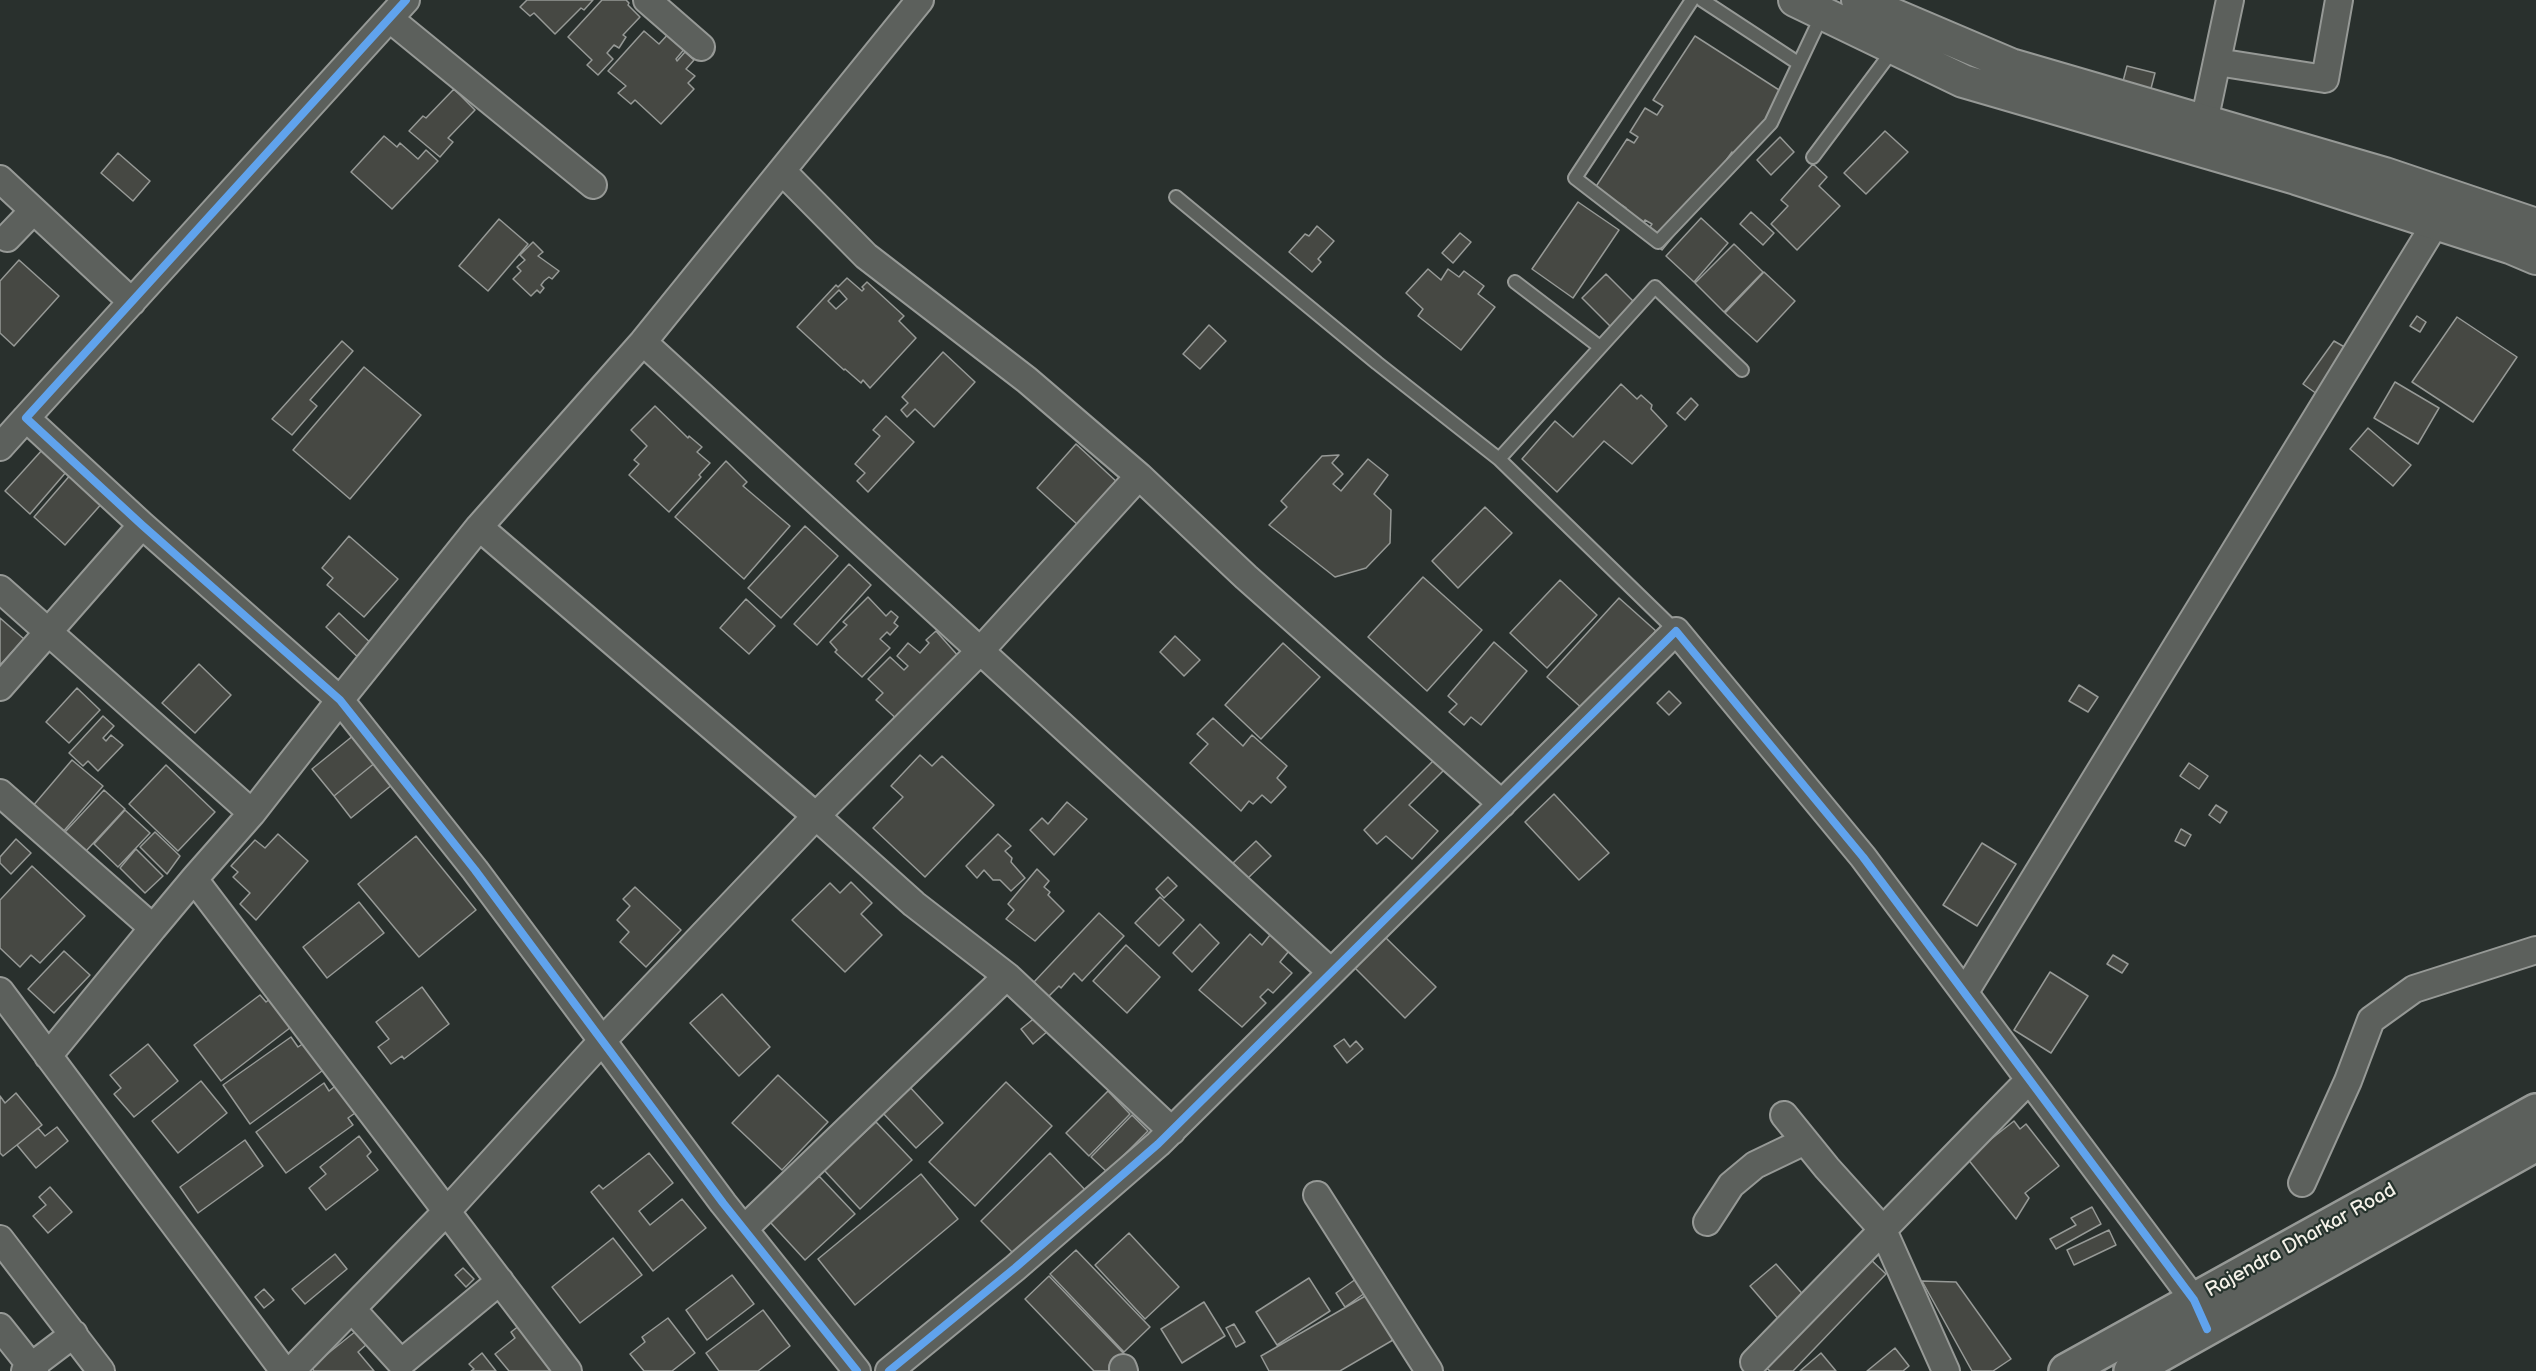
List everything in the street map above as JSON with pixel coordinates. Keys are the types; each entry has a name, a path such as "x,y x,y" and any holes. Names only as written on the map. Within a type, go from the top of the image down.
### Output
{"main road":[{"name":"Rajendra Dharkar Road","path":"2131,1371 2201,1314 2536,1110"},
{"name":"Rajendra Dharkar Road","path":"2066,1371 2201,1314 2536,1144"}],"street":[{"path":"647,0 700,47"},
{"path":"48,1056 194,879 252,813 479,527 643,342 920,0"},
{"path":"1795,0 1822,14 1860,11 2201,137 2296,178 2510,247 2536,258"},
{"path":"2201,137 2230,0"},
{"path":"2217,62 2325,79 2339,0"},
{"path":"0,447 398,10 592,185"},
{"path":"1860,11 1894,47 1963,81 2201,137 2404,181 2536,225"},
{"path":"782,171 866,256 1027,380 1139,476 1246,577 1502,804"},
{"path":"0,179 132,302"},
{"path":"2395,211 2404,181"},
{"path":"7,238 33,211"},
{"path":"1965,992 2435,224"},
{"path":"643,342 1331,972"},
{"path":"26,418 142,525 340,700 475,870 744,1228 857,1371"},
{"path":"291,1371 447,1211 602,1041 816,816 980,651 1139,476"},
{"path":"0,687 142,525"},
{"path":"479,527 816,816 914,904 1006,976 1172,1131"},
{"path":"0,589 49,630 252,813"},
{"path":"889,1371 1015,1268 1172,1131 1676,631 1863,857 2201,1314"},
{"path":"0,793 153,928"},
{"path":"194,879 568,1371"},
{"path":"2302,1183 2348,1082 2371,1020 2414,989 2536,950"},
{"path":"744,1228 1006,976"},
{"path":"0,991 284,1371"},
{"path":"1754,1362 2029,1080"},
{"path":"1784,1114 1883,1230 1946,1371"},
{"path":"1707,1222 1731,1185 1747,1171 1805,1141"},
{"path":"1317,1195 1429,1371"},
{"path":"0,1239 102,1371"},
{"path":"352,1309 396,1367 500,1281"},
{"path":"0,1327 30,1369 74,1334"}],"lane":[{"path":"1692,0 1575,178 1658,242 1771,123 1822,14"},
{"path":"1702,0 1798,63"},
{"path":"1813,157 1894,47"},
{"path":"1176,197 1377,363 1499,459 1676,631"},
{"path":"1515,282 1600,347"},
{"path":"1499,459 1655,287 1742,370"}],"building":[{"path":"527,0 593,0 584,10 581,8 555,34 534,13 530,16 520,7"},
{"path":"602,0 626,0 640,17 623,35 626,37 619,48 614,45 607,53 613,59 598,75 587,65 592,60 568,37"},
{"path":"644,31 659,44 670,32 686,47 676,59 677,61 685,52 694,60 686,69 695,76 688,83 694,89 661,124 635,100 631,104 618,93 626,86 608,71"},
{"path":"1695,36 1790,97 1770,128 1741,158 1732,152 1727,159 1736,164 1727,179 1722,176 1662,250 1653,244 1646,233 1652,224 1645,220 1640,228 1621,215 1626,208 1595,188 1627,139 1634,143 1638,137 1630,132 1645,108 1657,115 1663,106 1653,100"},
{"path":"2127,66 2155,73 2149,96 2121,89"},
{"path":"454,89 475,110 448,138 453,142 440,157 409,131 423,116 426,118"},
{"path":"1885,131 1908,152 1866,194 1844,173"},
{"path":"384,136 397,147 400,143 418,159 426,150 438,161 392,209 351,172"},
{"path":"1780,137 1794,152 1771,175 1757,160"},
{"path":"118,153 150,181 133,201 101,173"},
{"path":"1813,164 1827,177 1819,186 1840,206 1797,250 1771,224 1788,206 1781,200"},
{"path":"1578,202 1619,230 1573,298 1532,269"},
{"path":"1751,212 1774,233 1763,245 1740,224"},
{"path":"1701,218 1728,243 1694,282 1666,256"},
{"path":"499,219 528,244 488,291 459,266"},
{"path":"1317,226 1334,241 1318,259 1321,262 1312,272 1289,252 1305,234 1309,236"},
{"path":"1460,233 1471,242 1453,263 1442,253"},
{"path":"533,242 543,252 538,256 559,271 552,279 549,277 544,281 541,285 544,288 540,293 537,290 531,296 513,279 521,271 517,267 525,260 520,255"},
{"path":"1734,244 1763,272 1724,312 1695,283"},
{"path":"19,260 59,296 14,346 0,333 0,281"},
{"path":"1428,269 1441,280 1448,269 1459,277 1464,271 1484,286 1478,294 1495,307 1461,350 1418,316 1423,309 1406,293"},
{"path":"1764,272 1795,301 1757,342 1725,313"},
{"path":"1606,274 1637,305 1613,329 1582,298"},
{"path":"847,278 862,291 864,289 862,287 867,282 904,316 899,321 916,338 870,388 863,380 861,383 844,370 797,327 836,285 838,287","holes":["839,290 847,299 836,309 828,301"]},
{"path":"2417,316 2426,322 2420,332 2410,326"},
{"path":"2457,317 2517,357 2473,422 2412,382"},
{"path":"1209,325 1226,341 1200,369 1183,354"},
{"path":"342,341 353,351 310,400 317,406 292,435 272,419"},
{"path":"2334,341 2355,353 2324,399 2303,384"},
{"path":"943,352 975,382 934,427 915,409 907,417 901,410 908,403 902,397"},
{"path":"364,367 421,415 350,499 293,450"},
{"path":"2395,382 2439,408 2418,444 2374,418"},
{"path":"1621,384 1637,399 1641,395 1652,405 1651,409 1667,426 1632,464 1604,441 1557,492 1522,459 1555,421 1573,437"},
{"path":"1691,398 1698,405 1685,420 1677,413"},
{"path":"655,406 688,438 689,436 702,447 697,452 710,463 699,475 701,477 669,512 629,475 639,464 634,460 647,446 631,430"},
{"path":"886,416 914,442 868,492 857,481 865,473 855,464 880,436 873,430"},
{"path":"2368,428 2411,465 2393,486 2350,449"},
{"path":"1076,444 1117,482 1078,525 1037,488"},
{"path":"43,449 67,471 30,514 5,491"},
{"path":"1339,455 1332,463 1343,474 1333,484 1341,491 1368,459 1388,475 1374,494 1391,510 1390,543 1366,568 1335,577 1269,525 1287,507 1281,501 1322,456"},
{"path":"726,461 747,482 743,486 790,526 744,579 675,517"},
{"path":"72,473 104,501 65,545 34,517"},
{"path":"1485,507 1512,533 1458,588 1432,561"},
{"path":"805,526 838,556 781,618 748,588"},
{"path":"349,536 398,579 364,617 327,585 333,578 322,568"},
{"path":"849,564 871,585 817,645 794,624"},
{"path":"1423,577 1482,630 1427,691 1368,637"},
{"path":"1560,580 1597,615 1547,668 1510,633"},
{"path":"868,597 886,616 891,611 898,617 894,623 898,626 890,635 887,632 880,639 890,648 862,677 835,652 837,650 830,642 847,625 843,622"},
{"path":"1619,598 1656,631 1584,710 1547,677"},
{"path":"746,599 775,626 749,654 720,628"},
{"path":"339,613 376,648 363,662 326,627"},
{"path":"0,618 24,639 0,665"},
{"path":"936,631 960,658 900,722 876,700 883,693 868,679 890,657 904,670 908,666 897,656 908,643 920,653 929,643 926,640"},
{"path":"1175,636 1200,660 1184,676 1160,652"},
{"path":"1494,642 1527,671 1481,725 1471,717 1464,725 1449,712 1457,704 1448,696"},
{"path":"1283,643 1320,677 1261,739 1225,705"},
{"path":"199,664 231,695 195,733 162,703"},
{"path":"2079,685 2098,697 2088,712 2069,701"},
{"path":"77,688 100,710 69,743 46,722"},
{"path":"1669,691 1681,703 1669,715 1657,703"},
{"path":"103,716 114,726 103,738 106,741 111,735 123,745 98,771 88,761 83,766 69,753"},
{"path":"1213,718 1243,746 1252,735 1287,766 1277,778 1286,787 1271,803 1262,795 1253,804 1249,801 1241,811 1190,763 1208,744 1197,734"},
{"path":"354,735 376,762 334,796 312,769"},
{"path":"920,755 932,766 942,756 994,805 925,877 873,828 903,797 891,786"},
{"path":"1435,759 1446,768 1409,805 1438,831 1412,859 1386,836 1377,844 1364,830"},
{"path":"72,760 103,786 62,833 32,807"},
{"path":"376,762 393,784 351,818 334,796"},
{"path":"2189,763 2208,776 2199,789 2180,776"},
{"path":"166,765 215,812 178,851 129,804"},
{"path":"104,790 125,809 86,851 65,832"},
{"path":"1554,794 1609,853 1579,880 1525,822"},
{"path":"1067,802 1087,819 1054,855 1030,830 1042,818 1048,824"},
{"path":"2216,805 2227,812 2220,823 2209,815"},
{"path":"125,810 150,833 118,867 94,844"},
{"path":"2181,829 2191,835 2185,846 2175,841"},
{"path":"155,832 180,856 167,874 140,847"},
{"path":"278,834 308,861 256,920 240,904 250,893 233,877 238,872 231,866 255,840 265,848"},
{"path":"998,834 1011,846 1005,851 1025,878 1011,891 1000,880 993,880 984,870 977,878 966,866"},
{"path":"416,836 476,910 419,957 358,884"},
{"path":"16,839 31,853 11,874 0,863 0,857"},
{"path":"1256,841 1271,856 1248,878 1233,863"},
{"path":"1982,843 2016,864 1977,926 1943,905"},
{"path":"136,849 163,876 145,893 120,868"},
{"path":"32,866 85,916 40,963 31,955 20,967 0,948 0,900"},
{"path":"1037,869 1049,881 1044,887 1050,892 1048,895 1064,911 1035,941 1006,919 1014,910 1008,904"},
{"path":"1168,877 1177,886 1164,898 1156,889"},
{"path":"851,882 872,903 861,914 882,935 845,972 792,920 830,883 840,893"},
{"path":"635,887 681,930 646,967 620,942 629,932 617,920 630,906 623,899"},
{"path":"1160,897 1184,920 1159,946 1135,923"},
{"path":"359,902 384,933 327,978 303,947"},
{"path":"1099,913 1124,936 1082,981 1074,973 1061,988 1059,986 1048,997 1034,982"},
{"path":"1200,924 1219,943 1192,972 1173,953"},
{"path":"1250,934 1262,945 1270,935 1289,951 1280,962 1292,973 1273,993 1268,989 1260,997 1266,1003 1242,1027 1199,990"},
{"path":"1385,937 1436,987 1405,1018 1355,968"},
{"path":"1126,945 1160,977 1127,1013 1093,981"},
{"path":"64,951 90,975 54,1013 28,989"},
{"path":"2113,955 2128,964 2122,973 2107,964"},
{"path":"2050,972 2088,996 2051,1053 2014,1030"},
{"path":"422,987 449,1024 404,1059 402,1056 391,1064 378,1047 389,1039 376,1022"},
{"path":"722,994 770,1047 739,1076 690,1023"},
{"path":"260,995 266,1002 274,996 295,1024 221,1081 194,1045"},
{"path":"1037,1016 1049,1030 1033,1044 1021,1029"},
{"path":"291,1037 298,1047 307,1041 326,1068 250,1124 223,1085"},
{"path":"1344,1039 1350,1047 1356,1041 1363,1049 1347,1063 1334,1046"},
{"path":"148,1044 178,1081 134,1117 114,1094 121,1088 110,1075"},
{"path":"778,1075 828,1122 782,1170 732,1123"},
{"path":"201,1081 227,1113 178,1153 152,1121"},
{"path":"1006,1082 1052,1126 975,1206 929,1162"},
{"path":"324,1083 329,1091 338,1084 358,1111 348,1118 353,1125 286,1173 256,1132"},
{"path":"908,1085 943,1123 916,1148 881,1111"},
{"path":"1108,1091 1130,1114 1089,1156 1066,1133"},
{"path":"16,1093 42,1125 3,1156 0,1153 0,1096 5,1103"},
{"path":"1132,1115 1148,1131 1107,1172 1091,1157"},
{"path":"2014,1121 2020,1129 2026,1124 2059,1166 2025,1193 2029,1198 2016,1219 1967,1158"},
{"path":"876,1122 912,1160 860,1209 824,1170"},
{"path":"57,1127 68,1141 36,1168 17,1145 38,1128 45,1136"},
{"path":"359,1136 371,1152 367,1156 378,1170 326,1210 309,1188 326,1174 320,1167"},
{"path":"245,1140 263,1166 198,1213 180,1187"},
{"path":"649,1153 673,1183 639,1211 650,1225 682,1199 706,1228 653,1271 591,1192 599,1185 603,1189"},
{"path":"1050,1153 1089,1194 1021,1261 981,1221"},
{"path":"921,1174 958,1219 855,1305 818,1259"},
{"path":"819,1176 855,1214 805,1260 770,1222"},
{"path":"50,1187 72,1212 48,1233 33,1216 46,1205 39,1197"},
{"path":"2092,1207 2101,1224 2056,1249 2050,1239 2076,1225 2071,1218"},
{"path":"2109,1230 2116,1245 2074,1265 2067,1250"},
{"path":"1129,1233 1179,1287 1145,1319 1095,1265"},
{"path":"613,1238 642,1275 580,1323 552,1287"},
{"path":"1076,1250 1150,1327 1124,1352 1050,1274"},
{"path":"335,1254 347,1269 305,1304 292,1289"},
{"path":"1867,1256 1886,1274 1793,1371 1770,1371 1763,1365"},
{"path":"1776,1264 1807,1299 1781,1322 1750,1286"},
{"path":"463,1268 474,1279 466,1287 455,1275"},
{"path":"732,1275 754,1304 707,1340 686,1310"},
{"path":"1049,1276 1125,1355 1108,1371 1094,1371 1025,1299"},
{"path":"1309,1278 1330,1311 1277,1345 1256,1312"},
{"path":"1356,1279 1365,1293 1345,1307 1336,1293"},
{"path":"1922,1281 1956,1282 2011,1359 1993,1371 1972,1371"},
{"path":"264,1289 274,1300 264,1308 255,1297"},
{"path":"1367,1295 1393,1340 1340,1371 1269,1371 1261,1356"},
{"path":"1204,1302 1225,1336 1182,1363 1161,1329"},
{"path":"763,1310 790,1346 758,1371 719,1371 706,1353"},
{"path":"668,1318 695,1353 672,1371 644,1371 630,1354 645,1342 642,1337"},
{"path":"524,1322 552,1371 509,1371 495,1354 515,1338 511,1332"},
{"path":"1234,1324 1245,1342 1236,1347 1226,1328"},
{"path":"356,1331 367,1344 358,1352 374,1371 314,1371 311,1367"},
{"path":"1895,1348 1909,1366 1903,1371 1867,1371"},
{"path":"482,1353 496,1371 471,1371 474,1369 469,1364"},
{"path":"1821,1353 1836,1371 1800,1371"}],"cycle path":[{"path":"406,0 26,418 142,525 340,700 475,870 723,1203 857,1371"},
{"path":"889,1371 1015,1268 1158,1144 1676,631 1863,857 2194,1300 2207,1329"}]}
